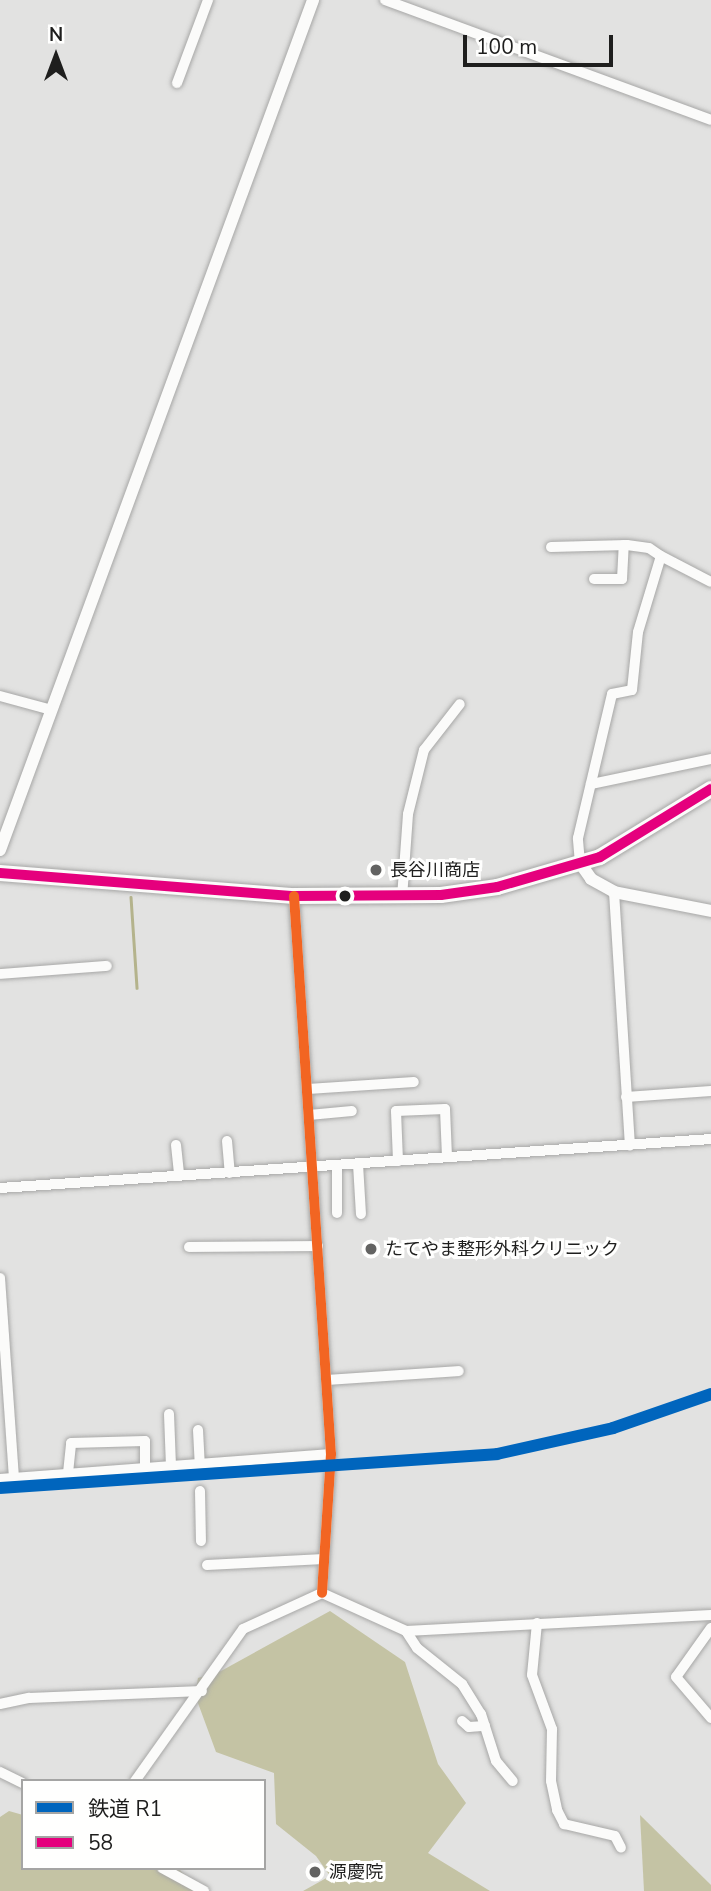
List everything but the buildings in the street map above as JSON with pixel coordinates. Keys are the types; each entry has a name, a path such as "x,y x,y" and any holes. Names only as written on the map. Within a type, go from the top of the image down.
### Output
{"highway":[{"path":"0,873 294,896 402,898 497,887 580,863 624,843 711,789"}],"street":[{"path":"177,83 208,0"},
{"path":"0,850 313,0"},
{"path":"385,0 711,120"},
{"path":"594,579 622,579 624,545"},
{"path":"551,547 624,545 649,548 711,582"},
{"path":"661,556 638,632 632,690 612,694 578,838 580,863 591,878 614,892 711,911"},
{"path":"0,696 52,710"},
{"path":"402,898 408,814 424,750 460,704"},
{"path":"591,783 711,759"},
{"path":"614,892 630,1145"},
{"path":"294,896 331,1454 322,1593"},
{"path":"0,974 107,966"},
{"path":"308,1089 414,1082"},
{"path":"626,1097 711,1091"},
{"path":"398,1161 396,1111 445,1109 447,1157"},
{"path":"309,1115 352,1111"},
{"path":"0,1188 711,1139"},
{"path":"227,1141 230,1172"},
{"path":"176,1145 179,1176"},
{"path":"358,1164 361,1214"},
{"path":"337,1165 337,1213"},
{"path":"189,1247 318,1246"},
{"path":"0,1278 13,1478"},
{"path":"328,1380 459,1371"},
{"path":"169,1414 171,1466"},
{"path":"198,1430 200,1464"},
{"path":"68,1473 71,1443 145,1441 145,1468"},
{"path":"0,1479 331,1454"},
{"path":"200,1491 201,1541"},
{"path":"207,1565 324,1559"},
{"path":"136,1779 202,1691 243,1629 322,1593 405,1631 711,1615"},
{"path":"537,1623 532,1675 552,1729 551,1781 557,1810 564,1824 615,1836 621,1848"},
{"path":"711,1628 676,1678 711,1718"},
{"path":"405,1631 417,1648 462,1684 485,1726 496,1761 513,1781"},
{"path":"0,1704 29,1698 202,1691"},
{"path":"462,1721 469,1727 485,1726"},
{"path":"0,1772 21,1782"},
{"path":"166,1870 204,1891"}],"green space":[{"path":"330,1611 405,1662 438,1764 466,1803 428,1853 490,1891 303,1891 330,1876 316,1856 276,1824 274,1773 216,1752 195,1695 198,1678 221,1671"},
{"path":"9,1811 21,1814 21,1870 180,1870 200,1891 0,1891 0,1817"},
{"path":"640,1815 711,1885 711,1891 644,1891"}],"waterway":[{"path":"131,897 137,988"}],"rail line":[{"name":"R1","path":"0,1488 497,1454 613,1428 711,1394"}],"transit line":[{"name":"58","path":"0,873 294,896 441,895 497,887 600,857 711,789"},
{"path":"294,896 331,1454 322,1593"}],"place":[{"name":"長谷川商店","path":"376,870"},
{"name":"たてやま整形外科クリニック","path":"371,1249"},
{"name":"源慶院","path":"315,1872"}]}
